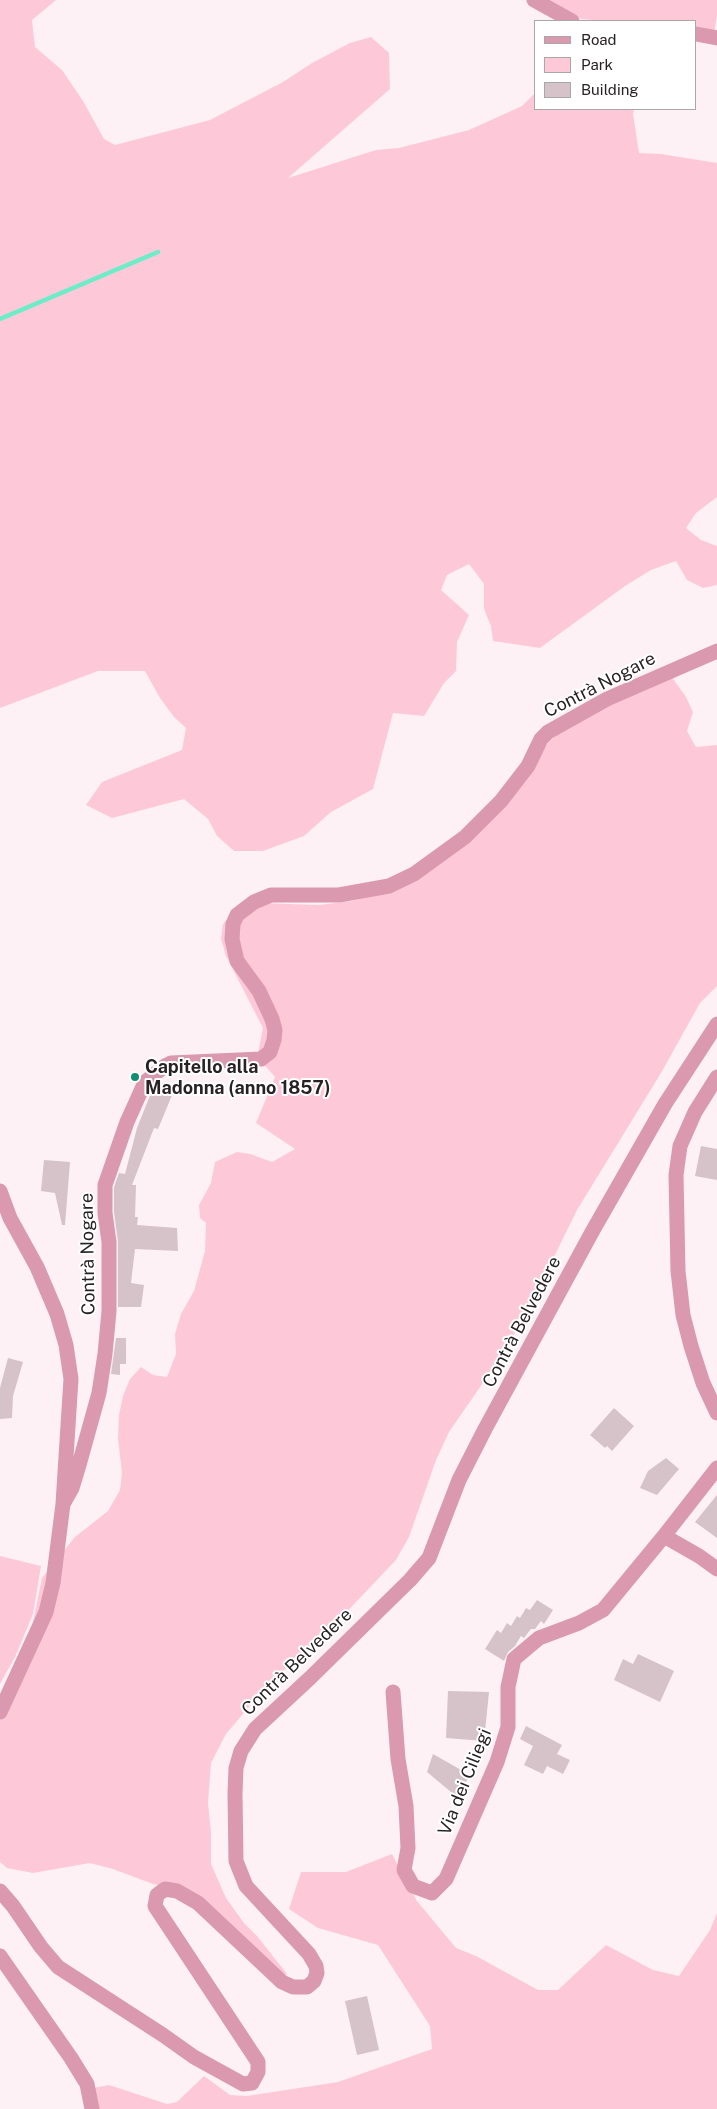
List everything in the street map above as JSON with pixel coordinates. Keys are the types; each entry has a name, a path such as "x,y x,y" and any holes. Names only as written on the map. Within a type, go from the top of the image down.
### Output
{"street":[{"path":"534,0 570,20"},
{"path":"697,34 717,38"},
{"name":"Contrà Nogare","path":"62,1504 72,1488 79,1465 99,1393 105,1354 109,1311 109,1242 104,1213 105,1185 127,1122 145,1082 171,1063 261,1059 270,1052 274,1040 272,1019 259,991 237,961 232,939 233,924 237,915 254,902 271,895 340,895 390,886 414,874 465,837 501,801 528,766 541,739 548,732 607,699 717,651"},
{"name":"Contrà Belvedere","path":"0,1891 58,1967 194,2057 243,2084 252,2083 258,2072 258,2062 155,1906 157,1895 165,1889 177,1891 198,1904 282,1982 293,1987 307,1987 314,1981 317,1973 316,1966 309,1954 246,1886 236,1861 236,1768 241,1751 254,1728 310,1678 373,1614 410,1580 429,1558 459,1480 485,1429 596,1224 665,1104 717,1024"},
{"path":"717,1078 695,1112 680,1146 676,1175 678,1271 683,1315 703,1383 717,1413"},
{"name":"Contrà Nogare","path":"0,1191 10,1218 37,1267 57,1314 66,1345 71,1379 62,1504"},
{"name":"Via dei Ciliegi","path":"393,1692 398,1759 406,1806 408,1848 404,1870 413,1886 432,1893 446,1880 497,1762 508,1727 508,1687 514,1659 539,1638 580,1624 603,1610 717,1468"},
{"path":"0,1712 46,1612 53,1583 62,1504"},
{"path":"664,1536 699,1556 717,1569"},
{"path":"0,1956 68,2052 87,2084 92,2109"}],"green space":[{"path":"0,0 56,0 32,20 35,47 62,70 83,101 104,139 115,145 210,120 283,82 312,63 350,43 371,37 389,53 390,89 288,178 376,150 399,148 469,130 522,106 534,94 534,110 634,110 639,153 661,154 717,163 717,497 696,513 686,528 701,540 717,546 717,585 703,588 687,580 676,561 651,570 625,586 540,648 493,641 491,626 484,609 484,584 469,564 447,575 441,590 469,615 457,642 456,671 444,683 424,716 393,713 373,789 331,812 304,836 263,851 234,851 217,836 208,819 184,799 112,818 86,805 102,782 182,750 186,728 174,717 160,698 145,671 98,671 0,708"},
{"path":"544,0 717,0 713,40 697,36 697,20 581,19"},
{"path":"669,673 686,697 693,712 687,731 696,747 717,745 717,986 700,1003 661,1073 577,1210 524,1318 496,1364 449,1432 436,1460 409,1537 396,1560 337,1622 272,1681 226,1734 211,1763 208,1803 211,1832 211,1864 226,1898 244,1923 257,1936 287,1974 278,1978 167,1887 90,1863 33,1873 7,1868 0,1862 0,1699 31,1632 42,1578 75,1537 108,1511 120,1490 122,1473 118,1439 119,1415 123,1396 130,1379 141,1367 153,1375 167,1377 176,1354 175,1334 181,1314 194,1291 205,1251 206,1223 200,1218 199,1205 211,1183 215,1162 237,1152 250,1154 272,1162 295,1149 256,1123 275,1077 261,1061 258,1053 263,1028 226,956 221,939 223,924 229,917 259,903 319,905 352,901 395,889 514,790 548,743 557,734"},
{"path":"0,1556 41,1566 33,1614 15,1657 0,1684"},
{"path":"392,1854 417,1901 456,1948 476,1956 538,1990 558,1990 606,1945 653,1970 679,1976 710,1930 717,1913 717,2109 86,2109 82,2090 109,2085 167,2104 177,2102 204,2076 230,2095 247,2096 338,2082 432,2049 430,2026 378,1945 318,1928 289,1909 301,1872 346,1872"}],"building":[{"path":"160,1082 175,1088 158,1129 154,1128 132,1185 136,1185 135,1217 138,1217 137,1225 177,1228 178,1251 135,1249 131,1283 144,1285 141,1307 118,1307 118,1242 114,1212 114,1187 119,1173 125,1174 137,1128 153,1088"},
{"path":"701,1146 717,1149 717,1180 695,1176"},
{"path":"44,1160 70,1162 65,1225 62,1225 55,1193 41,1191"},
{"path":"116,1338 126,1338 126,1364 120,1364 120,1375 111,1374"},
{"path":"8,1358 23,1362 13,1396 12,1418 0,1419 0,1388"},
{"path":"614,1408 634,1426 612,1451 607,1446 605,1448 590,1435"},
{"path":"666,1458 679,1469 657,1495 640,1488 648,1471"},
{"path":"717,1495 717,1538 695,1522"},
{"path":"537,1600 553,1610 544,1624 541,1621 524,1638 521,1636 515,1646 508,1652 504,1661 485,1649 497,1630 501,1633 507,1623 511,1626 517,1616 520,1618 526,1608 530,1610"},
{"path":"638,1654 674,1671 660,1702 614,1680 623,1659 633,1664"},
{"path":"448,1691 489,1692 484,1741 446,1738"},
{"path":"526,1726 562,1745 557,1754 570,1760 563,1774 547,1766 543,1774 524,1765 533,1746 520,1739"},
{"path":"433,1754 470,1775 457,1797 427,1772"},
{"path":"367,1996 379,2050 357,2055 345,2001"}],"waterway":[{"path":"0,319 158,252"}],"place":[{"name":"Capitello alla Madonna (anno 1857)","path":"135,1077"}]}
